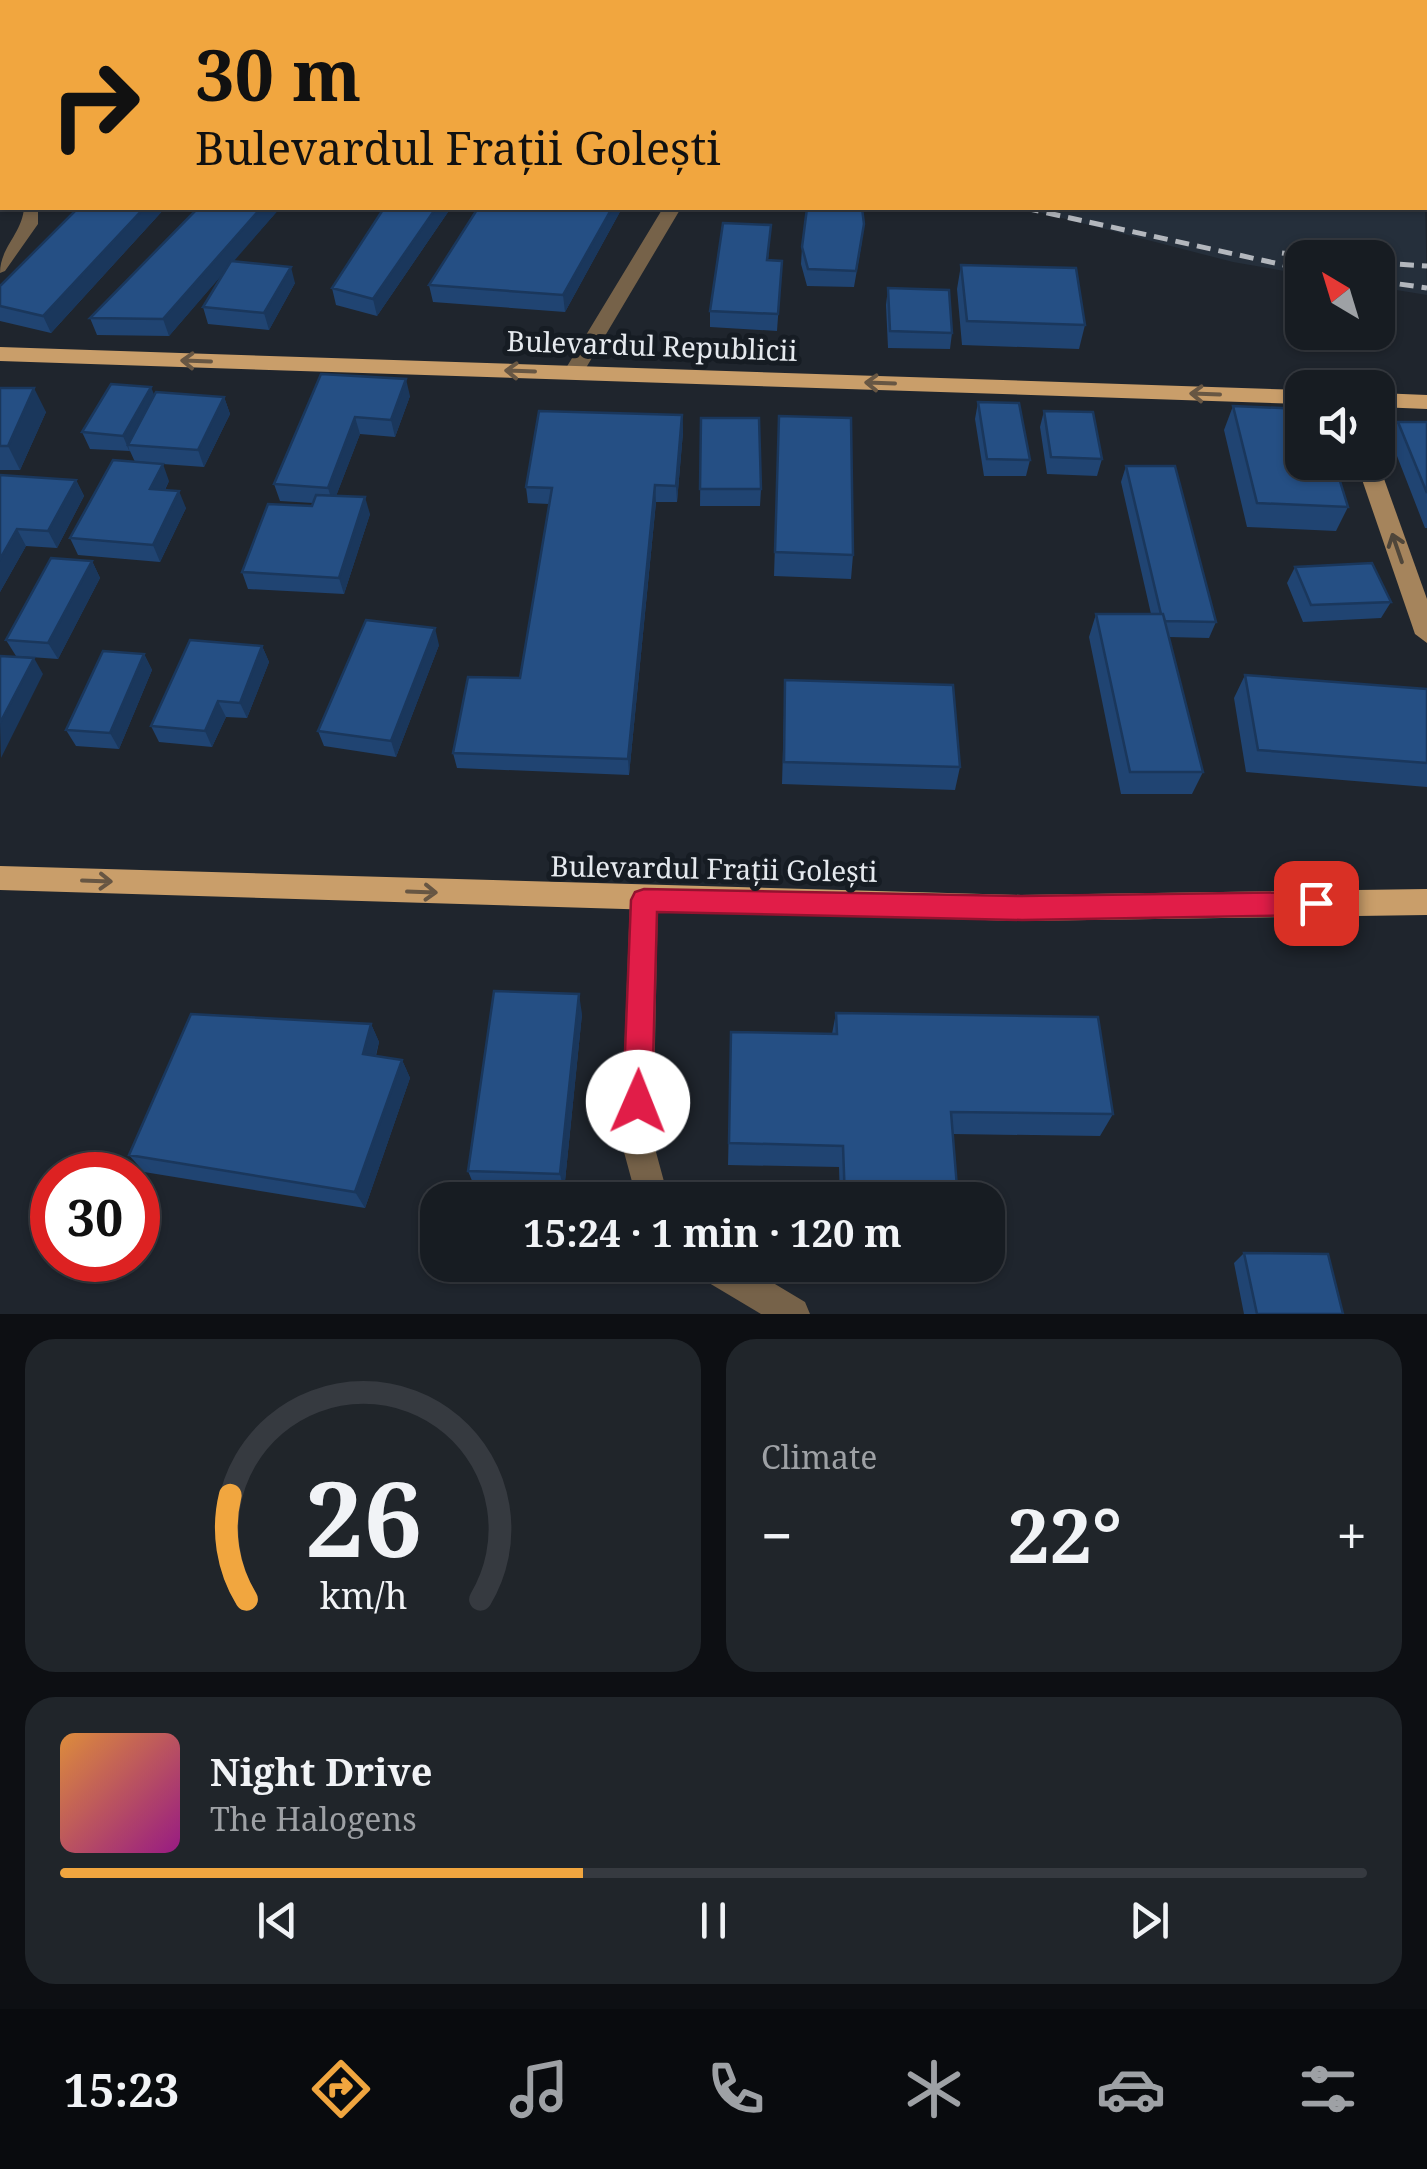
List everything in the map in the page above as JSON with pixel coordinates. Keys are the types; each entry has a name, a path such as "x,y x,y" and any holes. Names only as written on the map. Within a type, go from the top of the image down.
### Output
{"main road":[{"name":"Bulevardul Republicii","path":"0,354 1285,396"},
{"path":"1395,401 1427,402"},
{"name":"Bulevardul Frații Golești","path":"0,878 644,900 1022,908 1427,902"},
{"path":"0,899 38,879"}],"street":[{"path":"574,373 671,210"},
{"path":"1373,480 1427,634"},
{"path":"644,900 637,1140 648,1182"},
{"path":"740,1282 794,1314"}],"lane":[{"path":"0,268 30,224 31,210"}],"shaded area":[{"path":"1031,210 1425,210 1427,295 1395,290 1395,240 1285,240 1285,271 1233,262"}],"building":[{"path":"76,210 142,210 43,316 0,306 0,286"},
{"path":"196,210 259,210 163,319 90,318"},
{"path":"383,210 435,210 373,299 332,288"},
{"path":"477,210 611,210 563,295 429,285"},
{"path":"807,210 862,210 864,224 856,271 808,269 802,247"},
{"path":"723,223 771,225 767,260 782,261 778,314 710,311"},
{"path":"231,261 291,267 264,313 203,307"},
{"path":"961,265 1076,268 1085,325 967,321"},
{"path":"888,288 949,290 952,333 890,331"},
{"path":"321,374 406,379 391,420 355,417 328,488 274,484"},
{"path":"111,384 151,387 123,436 82,432"},
{"path":"0,388 34,388 8,446 0,446"},
{"path":"156,392 224,397 198,450 128,445"},
{"path":"978,402 1019,403 1030,460 987,459"},
{"path":"1233,406 1285,408 1285,480 1340,480 1348,507 1257,503"},
{"path":"539,411 682,415 676,486 655,485 628,759 453,753 468,677 520,678 552,488 526,487"},
{"path":"1044,411 1093,412 1102,459 1051,457"},
{"path":"779,416 851,418 853,555 775,552"},
{"path":"701,418 759,418 761,489 700,489"},
{"path":"1398,422 1427,422 1427,493"},
{"path":"113,460 163,464 150,489 179,491 153,545 70,538"},
{"path":"1126,466 1175,466 1216,622 1165,621"},
{"path":"0,475 76,480 48,531 17,529 0,559"},
{"path":"316,495 365,497 339,578 242,572 268,504 312,506"},
{"path":"51,558 92,561 48,643 6,640"},
{"path":"1372,563 1391,602 1311,605 1295,567"},
{"path":"1096,614 1163,614 1203,772 1130,772"},
{"path":"366,620 435,628 391,741 318,731"},
{"path":"190,640 262,646 240,703 218,701 205,731 151,726"},
{"path":"103,651 144,654 110,733 66,730"},
{"path":"0,656 34,658 0,723"},
{"path":"1245,675 1427,689 1427,763 1258,750"},
{"path":"785,680 953,685 960,767 784,762"},
{"path":"494,991 579,994 560,1174 468,1171"},
{"path":"836,1013 1098,1017 1113,1114 951,1112 957,1182 844,1182 843,1146 729,1143 731,1032 837,1034"},
{"path":"191,1014 371,1024 363,1054 402,1060 355,1192 160,1160 160,1152 130,1152"},
{"path":"1244,1253 1328,1254 1343,1314 1257,1314"}],"railway":[{"path":"1034,210 1285,265"},
{"path":"1395,264 1427,266"},
{"path":"1395,283 1427,288"}],"route":[{"path":"638,1102 644,900 1022,908 1316,903"}]}
